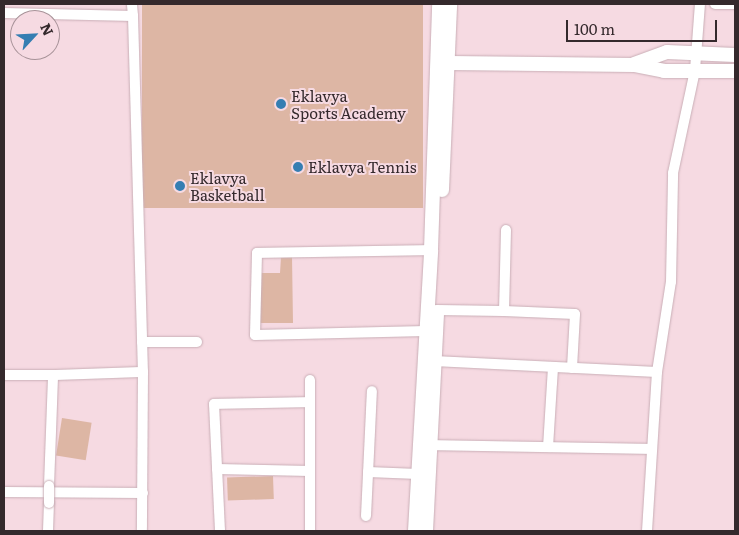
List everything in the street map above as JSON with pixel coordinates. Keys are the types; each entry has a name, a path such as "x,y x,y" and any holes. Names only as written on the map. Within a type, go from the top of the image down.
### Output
{"street":[{"path":"132,4 143,372 142,531"},
{"path":"415,531 431,250 439,4"},
{"path":"426,531 449,64 450,4"},
{"path":"647,531 650,449 657,372 671,282 673,173 695,70 700,4"},
{"path":"715,4 735,4"},
{"path":"4,13 32,8 132,16"},
{"path":"634,65 666,52 735,54"},
{"path":"449,64 634,65 664,71 735,71"},
{"path":"504,311 506,230"},
{"path":"426,331 255,335 257,253 431,250"},
{"path":"437,310 575,314 572,368"},
{"path":"142,342 197,342"},
{"path":"434,362 657,372"},
{"path":"548,447 553,367"},
{"path":"4,375 143,372"},
{"path":"48,531 53,375"},
{"path":"310,380 310,531"},
{"path":"366,516 372,392"},
{"path":"220,531 214,404 310,402"},
{"path":"430,444 650,449"},
{"path":"217,469 310,471"},
{"path":"368,472 418,474"},
{"path":"4,492 143,493"}],"shaded area":[{"name":"Eklavya Sports Academy","path":"142,4 423,4 423,208 142,208"},
{"path":"292,256 293,323 259,323 258,273 280,273 281,257"},
{"path":"62,418 92,423 86,460 56,456"},
{"path":"273,476 274,499 228,501 227,478"}],"place":[{"name":"Eklavya Sports Academy","path":"281,104"},
{"name":"Eklavya Tennis","path":"298,167"},
{"name":"Eklavya Basketball","path":"180,186"}]}
